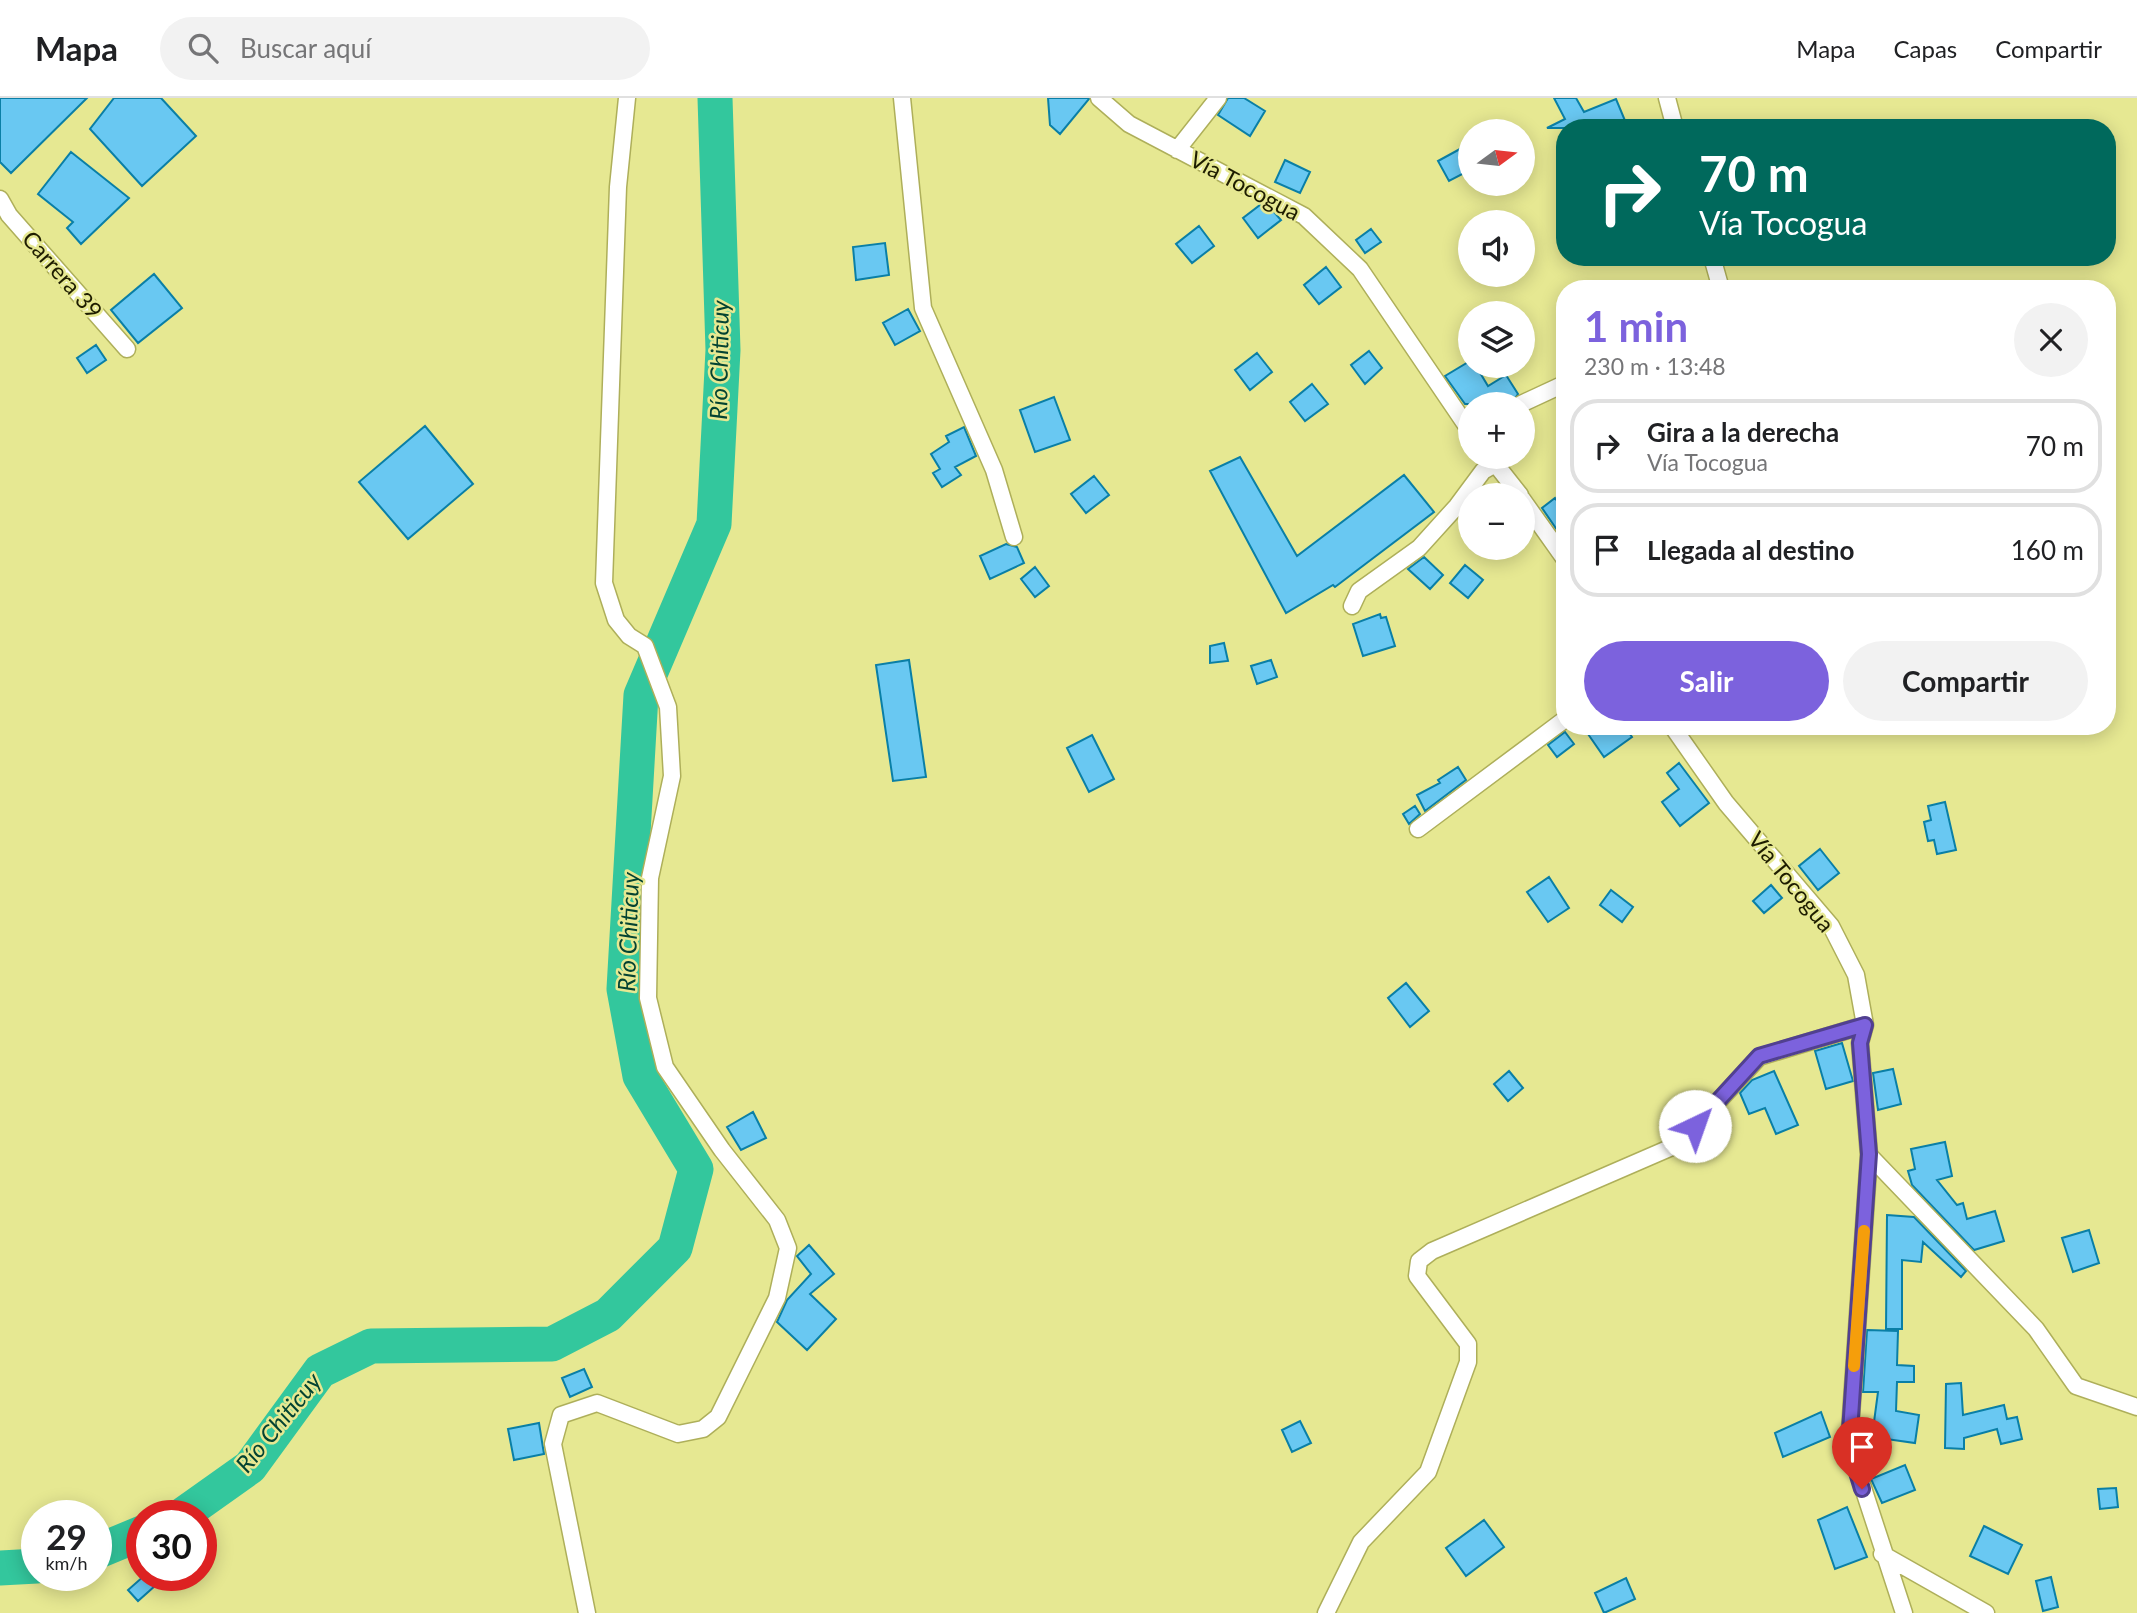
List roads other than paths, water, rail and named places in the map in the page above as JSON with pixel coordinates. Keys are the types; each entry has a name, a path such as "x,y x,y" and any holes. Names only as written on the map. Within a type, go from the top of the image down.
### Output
{"street":[{"path":"587,1613 553,1444 561,1415 597,1403 678,1434 703,1429 718,1417 777,1298 788,1248 776,1220 722,1150 665,1067 648,998 650,878 672,776 668,707 649,653 645,646 629,636 616,620 604,583 618,187 627,98"},
{"path":"902,98 923,308 994,470 1014,537"},
{"name":"Vía Tocogua","path":"1099,98 1129,124 1304,216 1360,269 1458,413"},
{"path":"1177,150 1218,98"},
{"path":"1667,98 1673,119"},
{"name":"Carrera 39","path":"0,199 9,215 127,349"},
{"path":"1535,397 1556,388"},
{"path":"1352,606 1366,586 1419,548 1457,506 1485,469"},
{"path":"1500,469 1510,483"},
{"path":"1535,517 1556,547"},
{"path":"1418,829 1556,726"},
{"name":"Vía Tocogua","path":"1678,735 1726,803 1831,926 1856,975 1865,1025 1860,1043 1869,1154 1849,1446 1882,1553 1904,1613"},
{"path":"1326,1613 1361,1542 1428,1472 1468,1362 1468,1344 1417,1276 1419,1261 1432,1251 1679,1144 1759,1056 1865,1025"},
{"path":"1869,1154 2036,1329 2076,1385 2137,1407"},
{"path":"1882,1553 1986,1613"}],"waterway":[{"name":"Río Chiticuy","path":"204,1500 250,1467 320,1371 371,1346 552,1344 608,1315 675,1248 696,1169 640,1076 624,989 641,695 714,524 723,350 715,98"},
{"name":"Río Chiticuy","path":"112,1545 126,1540"},
{"name":"Río Chiticuy","path":"0,1568 21,1567"}]}
